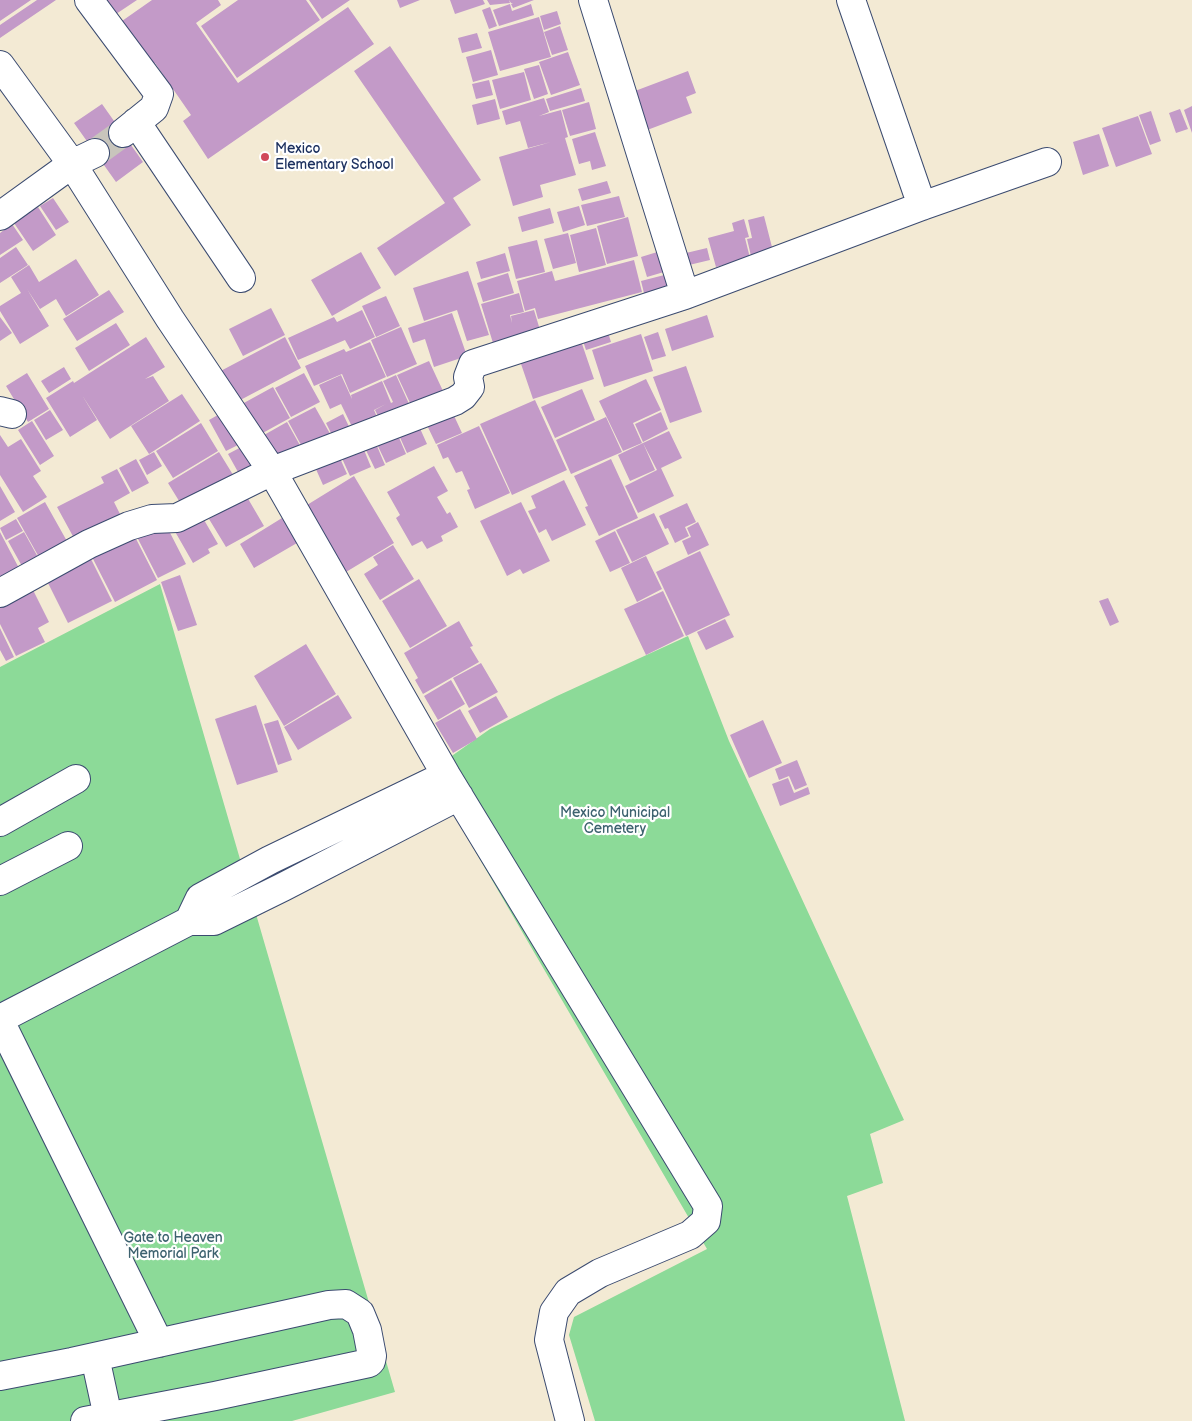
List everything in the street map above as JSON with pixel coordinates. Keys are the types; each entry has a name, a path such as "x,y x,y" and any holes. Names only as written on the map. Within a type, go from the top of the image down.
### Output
{"street":[{"path":"90,0 159,94 154,108 129,127 242,278"},
{"path":"593,0 685,295"},
{"path":"851,0 922,206"},
{"path":"0,65 84,158 170,320 272,471 453,785 708,1206 706,1221 690,1235 600,1273 568,1292 554,1312 549,1340 570,1421"},
{"path":"0,216 84,158"},
{"path":"0,593 89,544 129,526 152,519 176,518 272,471 455,401 463,396 470,387 468,377 473,364 685,295 922,206 1047,162"},
{"path":"0,822 76,779"},
{"path":"189,920 200,898 270,860 453,785"},
{"path":"159,1343 0,1020 189,920 214,920 283,888 453,785"},
{"path":"0,881 68,846"},
{"path":"270,860 283,888"},
{"path":"0,1376 159,1343 329,1304 346,1304 360,1313 367,1330 372,1356 371,1361 364,1365 97,1419 95,1357"}],"green space":[{"name":"Gate to Heaven Memorial Park","path":"160,584 395,1392 292,1421 0,1421 0,667"},
{"name":"Mexico Municipal Cemetery","path":"688,636 729,741 904,1120 870,1134 883,1183 847,1196 905,1421 595,1421 569,1335 574,1317 707,1249 429,772 490,729"}],"building":[{"path":"0,0 31,0 0,21"},
{"path":"37,0 56,0 0,38 0,25"},
{"path":"107,0 137,0 116,14"},
{"path":"152,0 218,0 221,5 196,23 238,83 348,7 374,44 208,159 183,121 191,115 155,63 143,71 112,28"},
{"path":"238,0 306,0 320,20 237,78 201,26"},
{"path":"309,0 350,0 322,19"},
{"path":"397,0 420,0 400,8"},
{"path":"450,0 483,0 485,4 455,14"},
{"path":"487,0 509,0 510,3 490,5"},
{"path":"509,0 534,0 513,8 511,4 513,3"},
{"path":"510,4 512,11 531,4 534,15 499,26 493,10"},
{"path":"490,7 497,26 489,29 482,10"},
{"path":"557,11 561,24 544,30 540,16"},
{"path":"539,17 551,57 500,71 488,32"},
{"path":"560,26 568,50 552,55 544,32"},
{"path":"477,33 482,48 462,53 458,38"},
{"path":"390,46 481,180 453,198 471,225 395,276 377,248 445,203 354,71"},
{"path":"491,50 498,75 473,82 466,57"},
{"path":"568,52 580,85 551,95 539,62"},
{"path":"539,65 548,94 534,99 524,69"},
{"path":"688,71 696,93 686,97 692,113 642,132 627,94"},
{"path":"524,72 531,100 500,109 492,80"},
{"path":"489,80 493,95 476,99 472,84"},
{"path":"581,88 585,101 550,111 546,99"},
{"path":"544,98 549,112 539,116 561,110 568,137 565,138 576,175 540,185 543,197 513,206 499,157 551,142 528,148 520,121 506,125 502,111"},
{"path":"495,99 500,119 477,125 472,105"},
{"path":"589,102 596,129 570,136 562,110"},
{"path":"102,104 143,162 116,182 74,123"},
{"path":"1192,106 1192,133 1184,110"},
{"path":"1180,109 1188,129 1176,133 1169,113"},
{"path":"1151,111 1161,141 1150,145 1139,115"},
{"path":"1138,116 1152,154 1116,167 1102,128"},
{"path":"595,132 606,166 592,170 590,161 579,164 572,139"},
{"path":"1099,134 1109,166 1083,175 1073,142"},
{"path":"607,181 611,193 582,201 578,189"},
{"path":"619,196 625,217 587,226 581,205"},
{"path":"53,198 69,222 56,230 40,206"},
{"path":"579,206 585,225 563,232 557,212"},
{"path":"38,207 56,235 33,251 14,223"},
{"path":"550,208 554,223 522,232 518,217"},
{"path":"764,216 773,251 751,256 747,239 752,238 748,220"},
{"path":"628,217 638,256 607,264 597,226"},
{"path":"744,219 749,237 745,238 750,258 716,267 708,238 734,231 732,223"},
{"path":"12,224 23,240 0,255 0,233"},
{"path":"596,228 606,265 579,272 570,235"},
{"path":"568,233 576,263 553,269 544,239"},
{"path":"537,240 545,272 516,279 508,247"},
{"path":"16,247 28,265 0,283 0,258"},
{"path":"707,248 710,260 689,265 686,253"},
{"path":"667,249 674,269 647,277 641,257"},
{"path":"361,252 381,288 332,316 311,280"},
{"path":"505,253 510,271 481,279 476,262"},
{"path":"76,259 99,295 66,316 56,299 40,309 27,289 49,326 20,344 0,311 0,306 21,293 11,277 29,265 39,282"},
{"path":"634,260 642,292 538,319 535,308 525,311 517,281 552,271 555,281"},
{"path":"468,271 489,335 467,341 457,310 424,321 413,288"},
{"path":"676,272 680,287 645,297 641,281"},
{"path":"508,273 514,293 483,302 477,283"},
{"path":"109,290 124,312 77,341 63,319"},
{"path":"519,293 524,312 510,315 512,323 511,316 534,310 540,330 493,343 481,304"},
{"path":"386,296 400,326 376,337 362,306"},
{"path":"271,308 285,335 243,356 229,329"},
{"path":"362,310 375,337 350,349 345,340 298,360 288,338 334,317 337,322"},
{"path":"452,313 467,356 434,367 425,339 413,343 408,328"},
{"path":"707,315 714,337 672,351 665,329"},
{"path":"0,317 12,333 0,341"},
{"path":"116,323 130,345 89,371 75,348"},
{"path":"605,323 611,342 586,350 580,332"},
{"path":"401,327 417,364 387,377 371,340"},
{"path":"658,332 666,356 652,360 644,337"},
{"path":"641,334 653,371 604,387 592,350"},
{"path":"146,337 165,367 145,379 153,376 169,401 110,439 82,395 97,420 70,437 46,398 73,381 74,383"},
{"path":"285,337 301,368 229,406 213,375"},
{"path":"581,341 594,379 533,399 520,361"},
{"path":"370,342 386,377 350,393 342,374 314,386 305,366 344,349 346,352"},
{"path":"429,361 443,391 411,405 397,375"},
{"path":"686,366 702,412 670,423 653,377"},
{"path":"64,367 71,379 49,393 41,381"},
{"path":"27,373 49,409 28,422 6,386"},
{"path":"304,373 320,402 291,417 275,388"},
{"path":"341,375 352,399 351,395 382,381 391,403 393,402 383,381 396,375 410,406 380,420 375,410 386,404 374,410 380,424 356,435 341,404 330,409 319,385"},
{"path":"646,379 661,410 633,423 642,443 623,451 599,401"},
{"path":"273,387 290,418 259,435 242,404"},
{"path":"582,389 595,420 555,438 541,407"},
{"path":"182,394 200,421 149,454 131,426"},
{"path":"535,400 567,470 512,495 480,424"},
{"path":"315,407 333,439 306,454 288,421"},
{"path":"450,407 462,433 436,444 424,419"},
{"path":"50,410 63,430 46,440 34,420"},
{"path":"225,411 242,443 226,451 209,420"},
{"path":"661,412 668,429 643,442 635,424"},
{"path":"343,414 353,435 336,443 326,423"},
{"path":"606,417 622,452 571,474 556,440"},
{"path":"32,421 54,456 40,465 18,430"},
{"path":"287,422 302,449 279,462 264,435"},
{"path":"201,423 218,451 173,478 156,451"},
{"path":"418,424 427,444 407,453 398,433"},
{"path":"479,426 510,493 475,509 467,490 470,489 462,471 456,473 448,457 443,459 437,445"},
{"path":"669,431 682,458 661,468 674,496 638,513 625,486 657,470 643,443"},
{"path":"397,433 406,454 386,463 376,442"},
{"path":"0,435 8,447 21,439 41,471 33,476 47,497 23,512 0,475"},
{"path":"374,439 385,465 375,469 363,444"},
{"path":"643,443 655,470 630,481 618,455"},
{"path":"247,444 262,471 243,481 228,454"},
{"path":"362,445 371,467 350,476 340,454"},
{"path":"154,452 162,466 147,475 139,460"},
{"path":"219,452 235,478 184,509 168,483"},
{"path":"339,456 347,474 323,485 315,467"},
{"path":"136,459 149,483 132,492 119,468"},
{"path":"611,459 638,518 599,536 585,507 588,506 574,476"},
{"path":"434,466 448,491 437,497 447,514 450,512 458,527 441,536 443,541 427,549 422,541 412,546 396,518 400,515 387,492"},
{"path":"117,469 130,493 114,502 121,516 75,540 57,507 104,483 101,477"},
{"path":"354,476 394,543 346,572 307,505"},
{"path":"564,480 586,525 552,541 546,529 539,533 528,511 536,508 531,496"},
{"path":"0,486 15,512 0,521"},
{"path":"247,497 264,526 226,547 209,519"},
{"path":"45,502 68,543 40,559 17,518"},
{"path":"521,502 550,561 523,574 520,569 507,576 480,521"},
{"path":"687,503 696,522 685,527 689,536 675,543 668,528 665,529 659,516"},
{"path":"200,513 218,544 208,549 210,553 193,563 173,528"},
{"path":"654,513 669,544 632,562 616,530"},
{"path":"282,518 297,543 254,568 240,544"},
{"path":"16,519 23,531 6,540 0,528"},
{"path":"698,522 709,545 688,555 682,541 691,537 687,528"},
{"path":"165,523 186,564 158,578 137,537"},
{"path":"132,531 157,580 115,602 90,553"},
{"path":"615,531 630,563 610,572 595,541"},
{"path":"0,532 21,572 0,583"},
{"path":"24,532 39,559 23,568 8,541"},
{"path":"393,545 414,579 380,600 364,574 378,565 373,557"},
{"path":"700,551 730,615 686,636 656,572"},
{"path":"89,555 112,601 68,623 45,577"},
{"path":"646,556 662,589 637,602 621,568"},
{"path":"180,575 197,625 178,631 161,582"},
{"path":"419,579 447,626 410,648 382,601"},
{"path":"32,588 49,622 38,628 45,642 16,656 0,624 0,604"},
{"path":"663,591 684,636 646,655 624,609"},
{"path":"1108,598 1119,622 1110,626 1099,601"},
{"path":"725,619 734,637 706,650 697,632"},
{"path":"459,621 473,646 470,647 479,662 423,694 415,680 418,678 404,653"},
{"path":"0,628 14,657 6,661 0,650"},
{"path":"306,644 336,694 284,726 254,676"},
{"path":"481,663 498,692 469,708 453,678"},
{"path":"451,680 465,704 438,720 424,696"},
{"path":"338,695 352,718 298,750 284,727"},
{"path":"496,696 508,717 480,733 468,711"},
{"path":"256,705 278,772 237,785 215,719"},
{"path":"460,709 477,739 453,753 435,723"},
{"path":"278,720 292,760 278,765 264,724"},
{"path":"763,720 782,763 749,778 730,735"},
{"path":"797,760 807,785 795,790 789,776 779,780 775,769"},
{"path":"788,778 794,793 808,787 810,794 780,806 772,784"}],"tunnel":[{"path":"95,153 123,133"}],"place":[{"name":"Mexico Elementary School","path":"265,157"}]}
